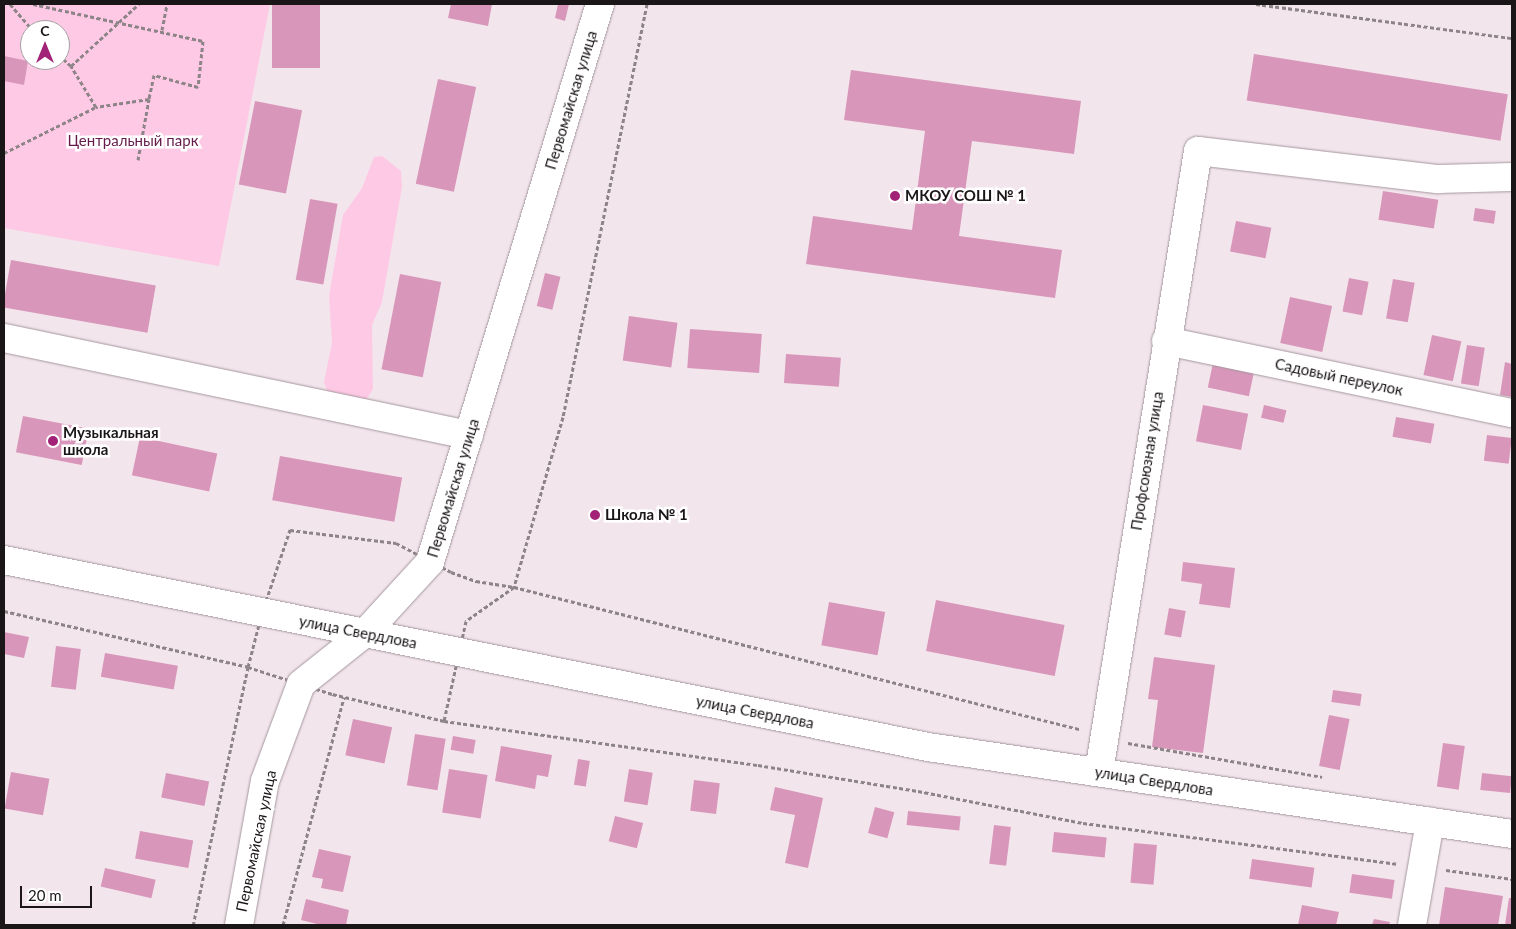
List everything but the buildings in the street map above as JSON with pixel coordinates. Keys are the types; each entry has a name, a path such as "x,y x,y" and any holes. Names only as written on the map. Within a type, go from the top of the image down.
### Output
{"street":[{"name":"Первомайская улица","path":"239,925 265,781 301,684 365,633 430,562 600,4"},
{"name":"Профсоюзная улица","path":"1099,772 1166,342 1198,151 1438,178 1512,177"},
{"path":"4,338 469,435"},
{"name":"Садовый переулок","path":"1166,342 1512,413"},
{"name":"улица Свердлова","path":"4,560 928,747 1512,834"},
{"path":"1412,925 1430,822"}],"path":[{"path":"10,4 24,20"},
{"path":"33,4 162,30 203,41 198,87 154,75 138,160"},
{"path":"96,107 70,66 139,4"},
{"path":"162,30 166,4"},
{"path":"646,4 563,417 514,588 1104,736 1140,747 1332,779"},
{"path":"1256,4 1512,38"},
{"path":"4,153 96,107 149,99"},
{"path":"4,611 248,667 193,925"},
{"path":"283,925 344,697"},
{"path":"444,721 758,764 918,791 1083,823 1512,879"}],"green space":[{"name":"Центральный парк","path":"4,4 270,4 219,266 4,228"},
{"path":"382,156 401,171 402,187 382,302 372,325 373,389 364,403 329,396 324,382 332,343 329,296 343,215 362,188 374,157"}],"place":[{"name":"МКОУ СОШ № 1","path":"895,196"},
{"name":"Музыкальная школа","path":"53,441"},
{"name":"Школа № 1","path":"595,515"}]}
